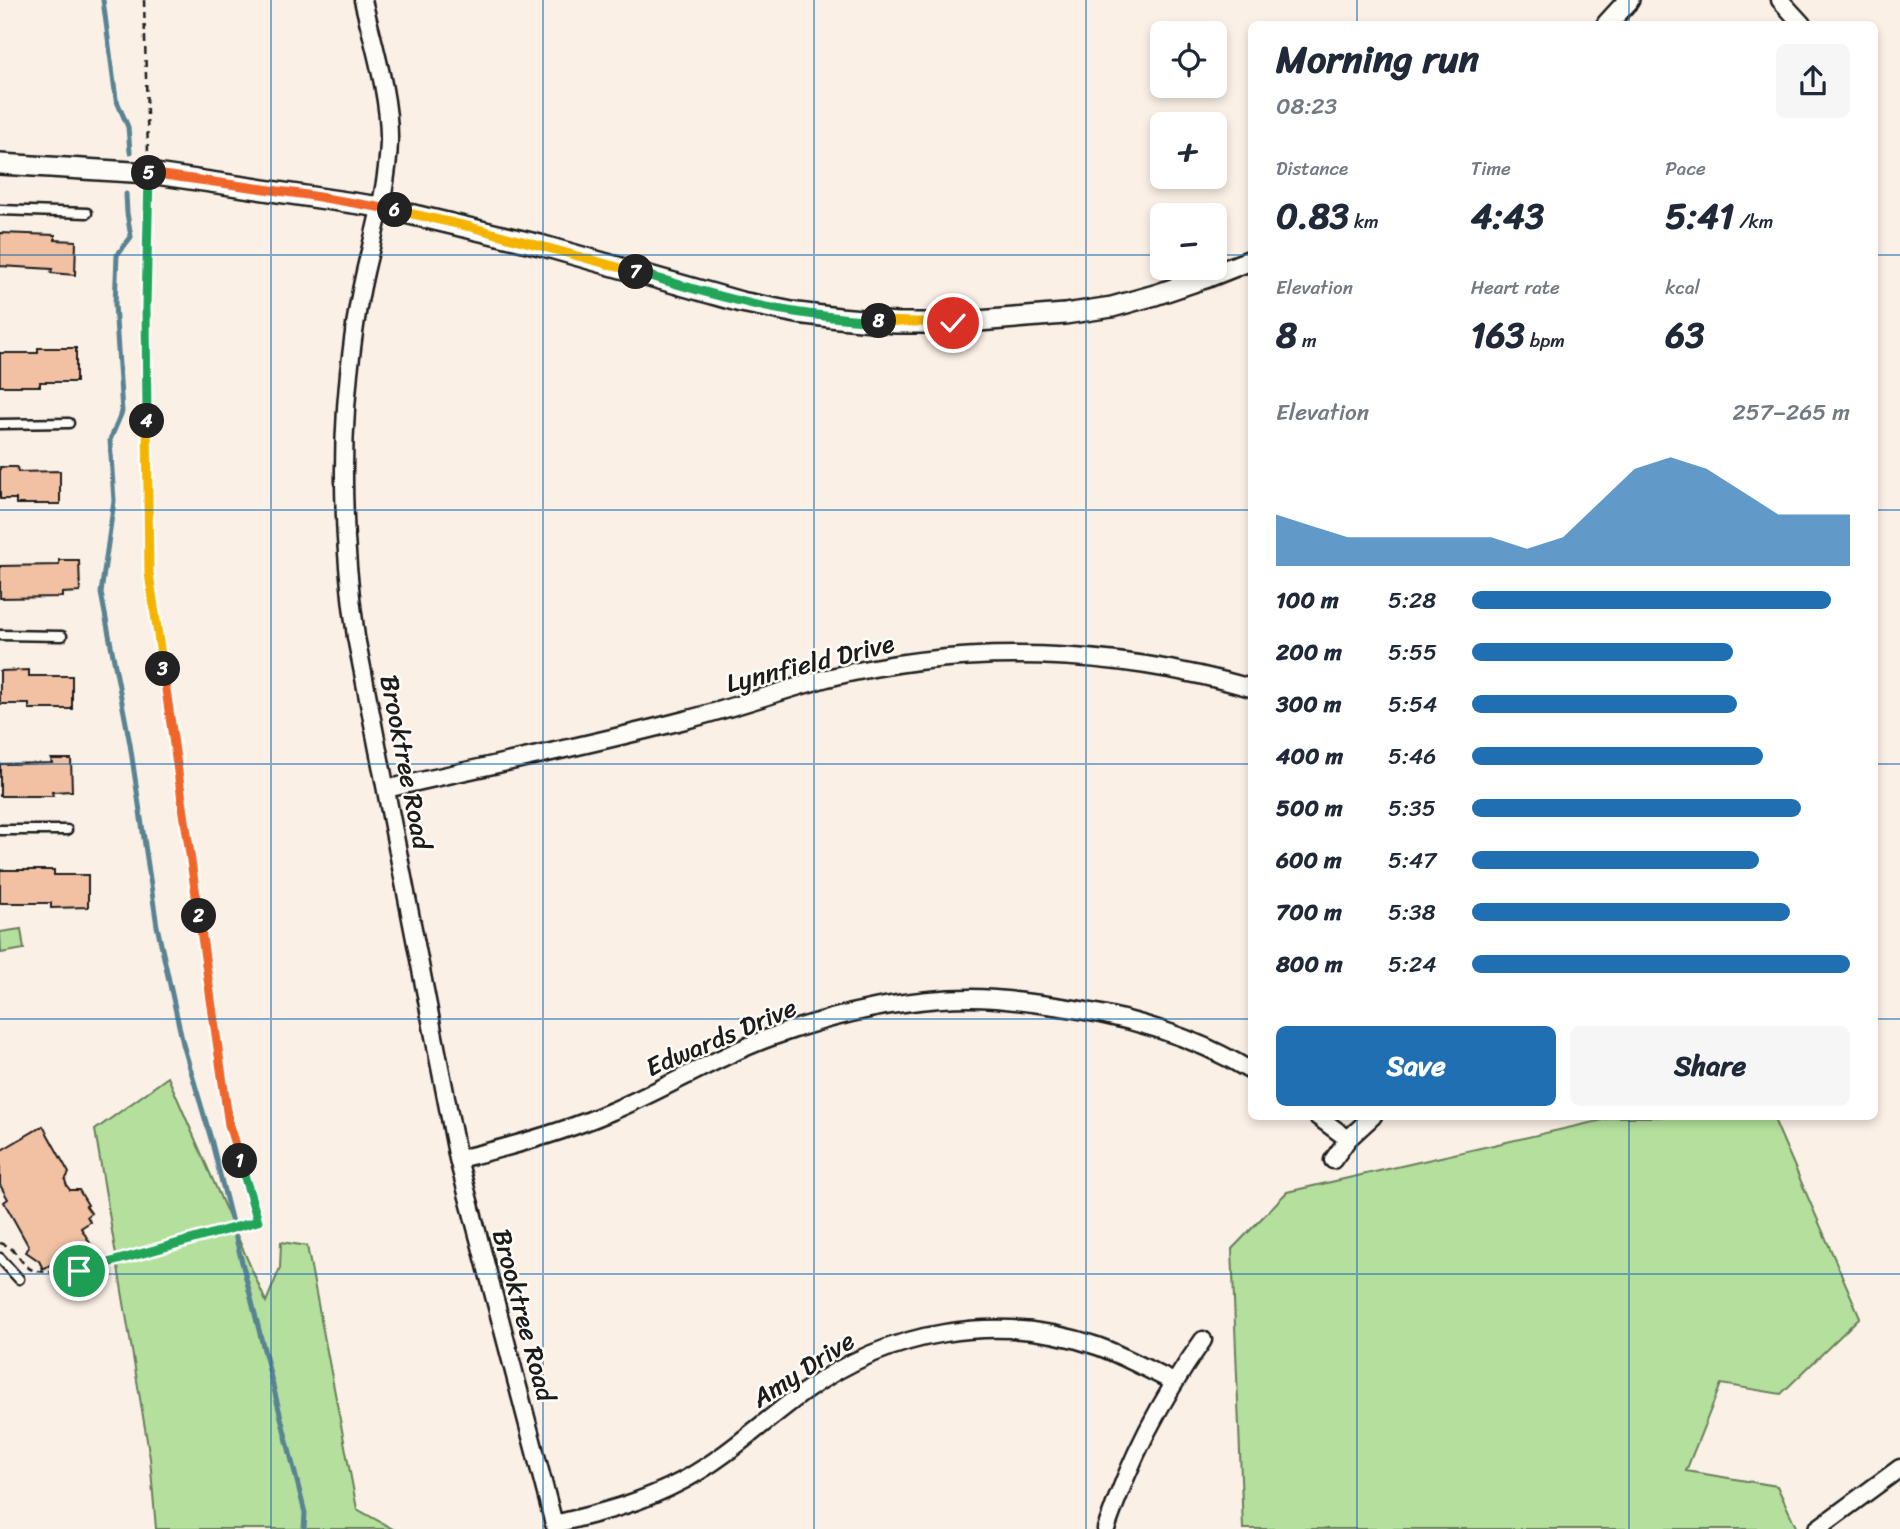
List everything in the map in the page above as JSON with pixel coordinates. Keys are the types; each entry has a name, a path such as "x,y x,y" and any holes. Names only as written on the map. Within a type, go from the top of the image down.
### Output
{"street":[{"name":"Brooktree Road","path":"363,0 386,99 390,140 384,189 365,272 347,387 343,454 349,587 356,637 458,1159 554,1524"},
{"path":"1610,21 1629,0"},
{"path":"1780,0 1799,21"},
{"path":"0,164 149,173 380,206 540,245 741,302 829,317 896,323 1002,320 1112,307 1195,282 1248,261"},
{"name":"Lynnfield Drive","path":"386,789 686,720 828,678 937,659 973,655 1049,654 1104,658 1160,666 1248,687"},
{"name":"Edwards Drive","path":"458,1159 505,1149 612,1112 742,1048 775,1036 823,1021 904,1004 971,998 1012,1000 1112,1016 1166,1031 1248,1069"},
{"path":"1322,1120 1348,1139"},
{"path":"1333,1160 1348,1139 1369,1120"},
{"name":"Amy Drive","path":"554,1524 616,1509 652,1496 718,1459 836,1370 880,1349 938,1333 997,1328 1056,1335 1105,1349 1174,1382"},
{"path":"1106,1529 1137,1448 1174,1382 1203,1340"},
{"path":"1818,1529 1900,1468"}],"lane":[{"path":"0,210 87,214"},
{"path":"0,424 69,423"},
{"path":"0,635 62,636"},
{"path":"0,830 67,830"},
{"path":"0,1258 19,1279"}],"path":[{"path":"0,1243 18,1254 26,1267 34,1271 79,1271 258,1221 229,1125 149,573 146,307 149,173 144,0"}],"green space":[{"path":"21,929 24,949 1,953 0,932"},
{"path":"168,1077 266,1302 280,1268 281,1242 307,1246 357,1509 393,1529 156,1529 150,1458 95,1130"},
{"path":"1603,1120 1774,1120 1860,1317 1781,1394 1721,1384 1686,1471 1777,1486 1797,1529 1243,1529 1232,1249 1287,1192"}],"building":[{"path":"0,233 55,235 55,240 76,241 75,275 51,273 52,269 0,266"},
{"path":"38,348 76,348 76,382 40,382 40,386 0,386 0,353 38,353"},
{"path":"0,467 17,467 18,472 60,471 60,504 16,504 16,499 0,499"},
{"path":"59,560 79,560 80,592 62,593 62,597 0,598 0,566 59,565"},
{"path":"29,670 29,676 72,676 72,709 29,709 29,704 0,704 0,671"},
{"path":"51,759 71,759 72,791 52,792 53,796 0,796 0,764 52,763"},
{"path":"0,870 54,870 54,875 88,875 88,907 51,908 51,903 0,903"},
{"path":"43,1126 69,1173 65,1180 67,1186 70,1190 79,1190 91,1213 87,1216 90,1222 81,1228 96,1253 72,1267 65,1256 43,1269 39,1261 26,1252 29,1247 4,1202 8,1199 0,1185 0,1151"}],"waterway":[{"path":"103,0 116,99 128,127 130,152"},
{"path":"126,194 131,237 117,255 115,304 122,412 110,440 114,501 101,593 130,744 157,926 183,1044 211,1139 305,1513 304,1529"}],"route":[{"path":"79,1271 258,1221 229,1125 149,573 146,307 149,173 404,211 540,245 741,302 797,313 896,323 953,323"}]}
